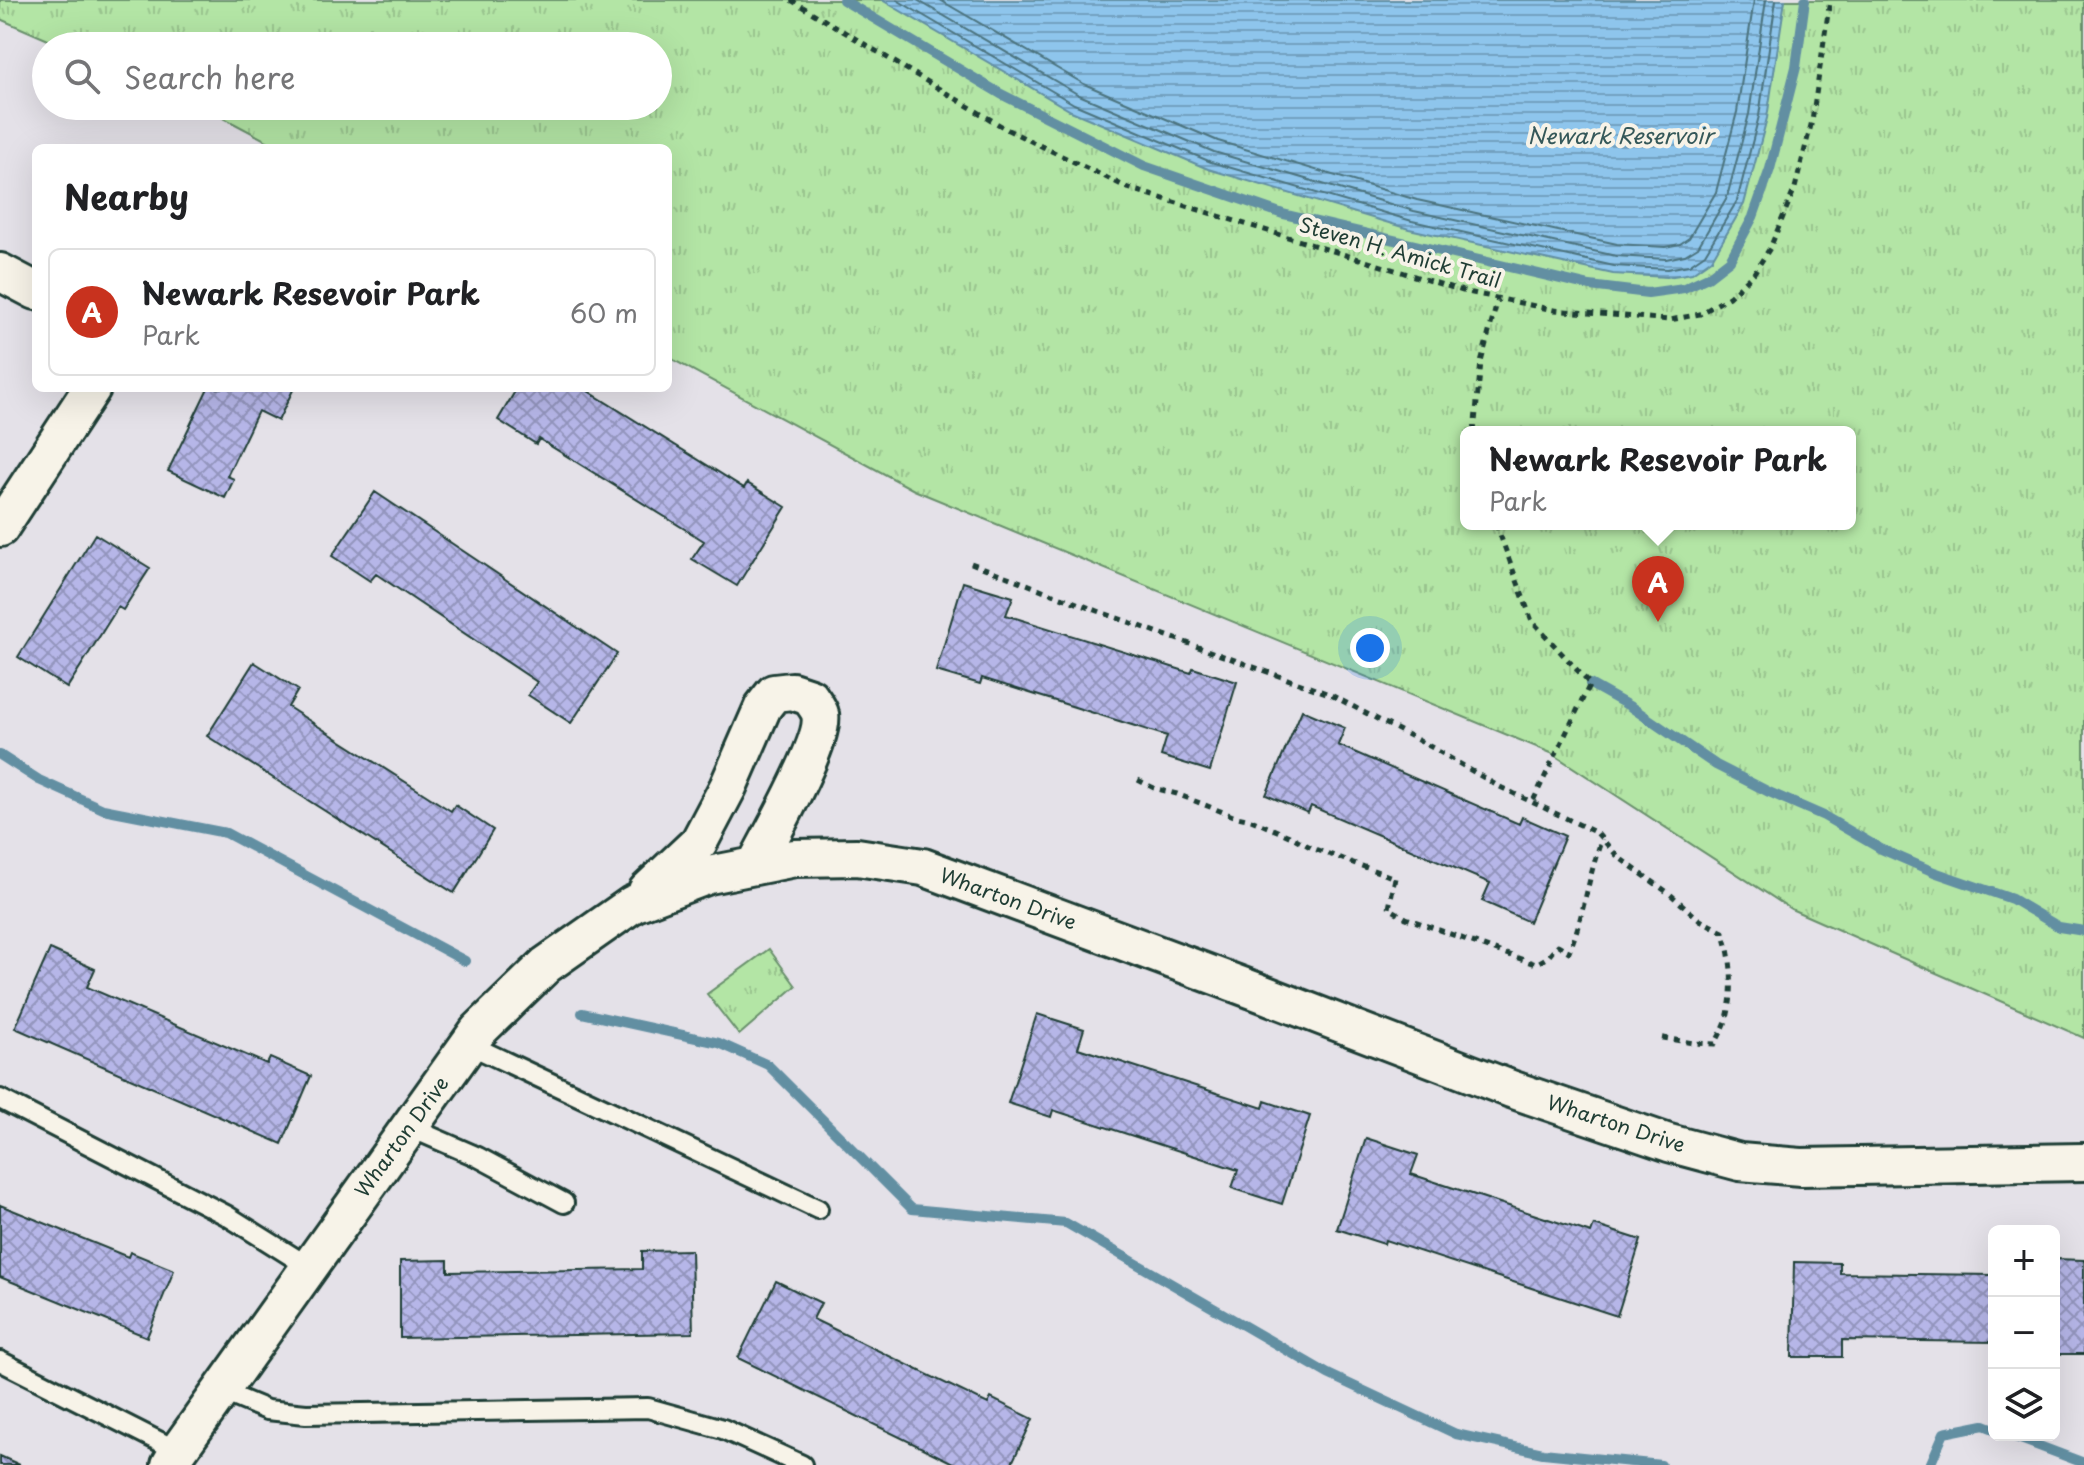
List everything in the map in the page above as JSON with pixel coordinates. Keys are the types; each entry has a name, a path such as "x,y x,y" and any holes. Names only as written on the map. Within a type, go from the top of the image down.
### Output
{"street":[{"path":"0,272 32,289"},
{"path":"0,528 89,392"},
{"path":"633,904 699,842 728,787 763,707 774,693 792,691 810,697 820,714 820,731 798,783 755,866"},
{"name":"Wharton Drive","path":"174,1458 468,1044 546,965 633,904 709,875 795,858 857,857 923,867 1511,1089 1669,1143 1740,1162 1801,1167 2084,1162"}],"lane":[{"path":"468,1044 818,1209"},
{"path":"0,1099 226,1215 309,1267"},
{"path":"409,1127 478,1157 564,1203"},
{"path":"0,1361 174,1458"},
{"path":"221,1391 267,1410 306,1414 648,1408 723,1429 802,1465"}],"path":[{"name":"Steven H. Amick Trail","path":"791,0 1008,130 1128,188 1463,291 1554,310 1670,320 1700,314 1729,297 1754,273 1770,248 1795,188 1812,121 1830,0"},
{"path":"1475,426 1481,362 1498,299"},
{"path":"1498,530 1532,621 1590,684 1533,801"},
{"path":"971,563 1329,694 1496,785 1597,833 1618,857 1700,920 1723,932 1730,951 1728,1016 1715,1044 1657,1037"},
{"path":"1138,780 1251,820 1312,848 1395,878 1389,908 1406,918 1536,964 1548,957 1558,945 1569,952 1602,839"}],"green space":[{"path":"0,0 2084,0 2084,1038 1791,909 1551,753 914,490 672,359 672,144 273,144 228,120 672,120 672,32 32,33 0,19"},
{"path":"769,949 796,986 739,1035 707,994"}],"water":[{"name":"Newark Reservoir","path":"882,0 1785,0 1767,118 1744,204 1712,259 1692,273 1667,277 1613,274 1409,229 1208,169 1071,111"}],"building":[{"path":"206,392 292,392 278,421 258,411 227,476 234,479 225,498 168,471"},
{"path":"515,392 589,392 744,488 747,483 786,507 737,586 692,559 704,541 539,439 536,444 498,420"},
{"path":"375,492 617,654 571,723 528,695 537,682 376,574 370,581 332,556"},
{"path":"95,534 150,568 123,610 118,607 67,688 18,657"},
{"path":"963,582 1013,597 1006,615 1191,673 1193,668 1237,682 1210,771 1161,756 1167,736 982,678 980,684 936,671"},
{"path":"254,662 298,690 288,707 451,811 455,805 493,830 454,893 207,736"},
{"path":"1302,710 1345,728 1338,745 1519,824 1522,817 1565,836 1529,922 1482,901 1490,883 1311,806 1308,813 1266,795"},
{"path":"50,949 95,969 87,987 267,1064 270,1058 311,1076 282,1144 15,1028"},
{"path":"1037,1014 1084,1029 1078,1048 1263,1108 1265,1101 1310,1116 1282,1204 1232,1188 1238,1170 1053,1110 1051,1117 1008,1103"},
{"path":"1366,1138 1418,1155 1411,1174 1591,1233 1594,1225 1641,1240 1617,1316 1385,1240 1384,1244 1337,1229"},
{"path":"0,1205 128,1257 130,1252 174,1270 147,1337 0,1277"},
{"path":"691,1250 693,1333 400,1338 400,1261 448,1260 448,1272 642,1269 642,1251"},
{"path":"2060,1259 2084,1260 2084,1354 2060,1354"},
{"path":"1794,1262 1840,1263 1840,1273 1988,1275 1988,1342 1842,1340 1842,1357 1792,1357"},
{"path":"776,1281 821,1303 813,1319 988,1404 991,1398 1033,1419 1011,1465 957,1465 738,1358"},
{"path":"0,1456 20,1465 0,1465"}],"waterway":[{"path":"843,0 1001,94 1144,166 1283,214 1590,286 1648,293 1684,288 1708,277 1730,260 1753,217 1770,169 1796,67 1805,0"},
{"path":"1590,684 1631,707 1716,765 1824,816 1881,849 1934,872 2012,899 2059,927 2084,931"},
{"path":"0,755 39,780 103,809 226,833 465,961"},
{"path":"582,1013 719,1043 768,1065 912,1209 1066,1223 1328,1374 1456,1434 1543,1453 1661,1465"},
{"path":"1930,1465 1944,1433 1988,1427"},
{"path":"2026,1441 2084,1463"}],"place":[{"name":"Newark Resevoir Park","path":"1658,622"}]}
